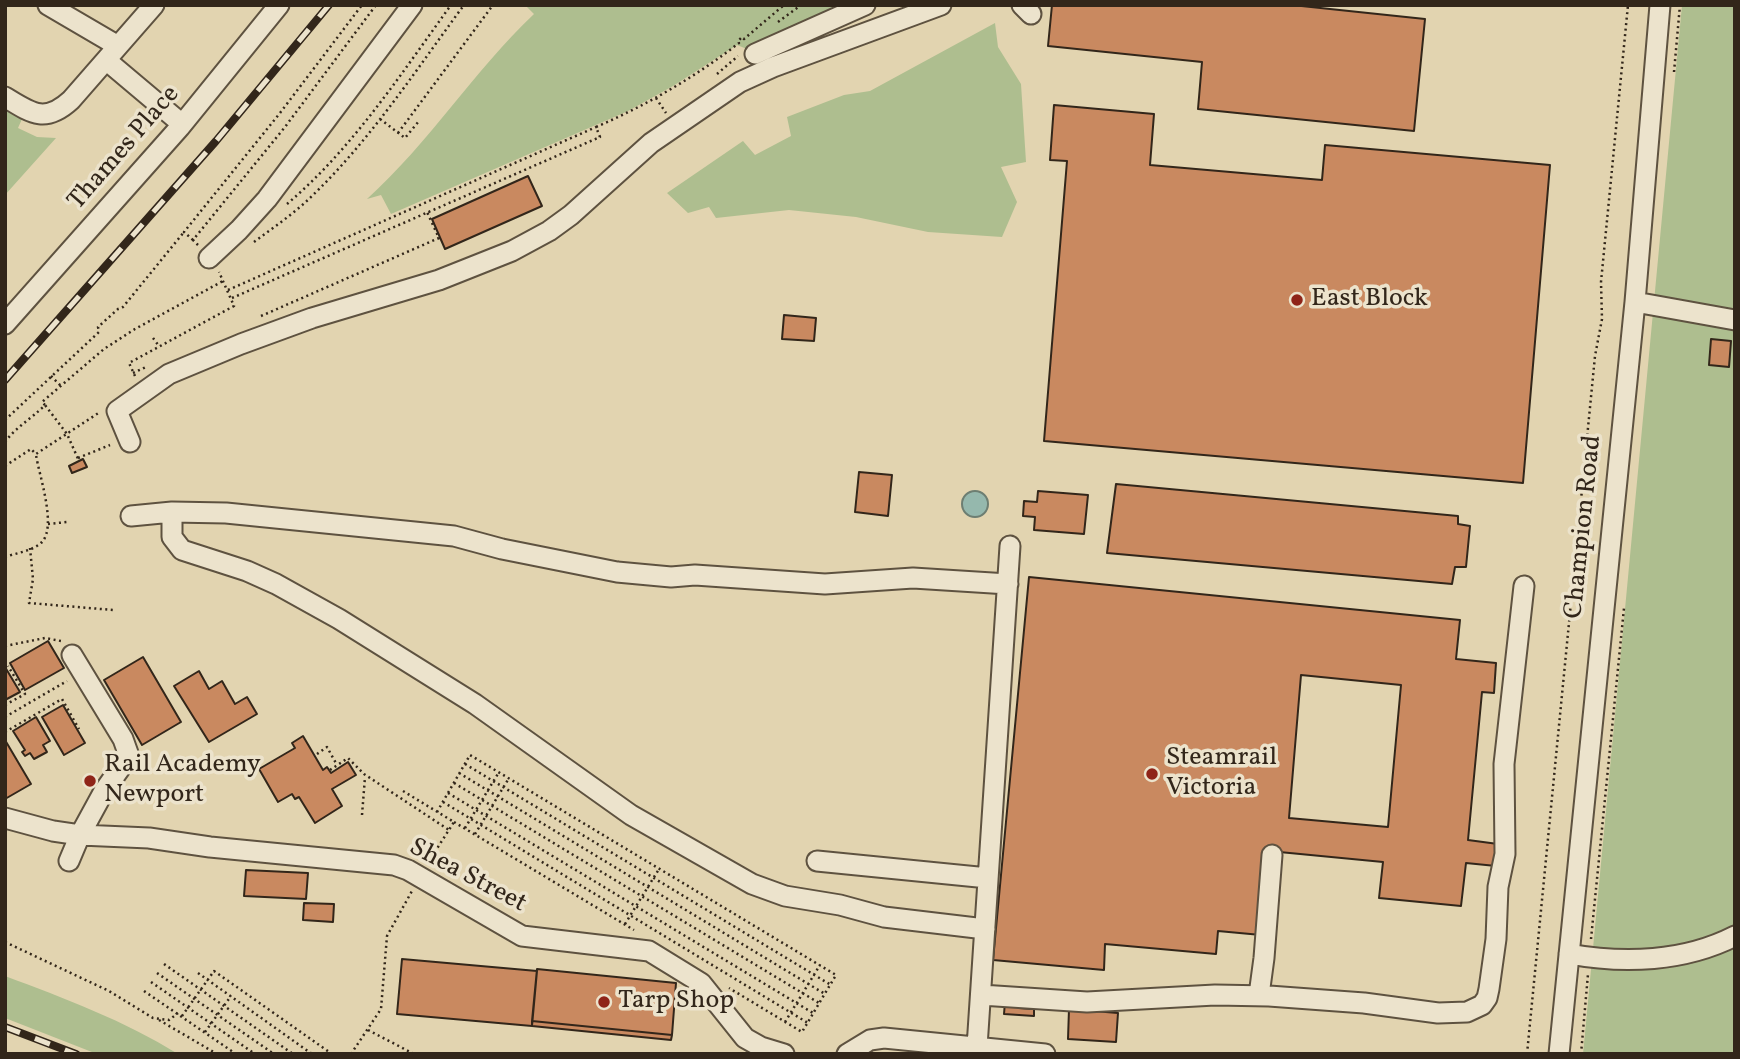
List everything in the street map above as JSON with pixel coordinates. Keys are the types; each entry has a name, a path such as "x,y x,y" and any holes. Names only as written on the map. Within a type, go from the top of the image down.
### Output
{"street":[{"path":"48,5 112,53 182,124"},
{"path":"5,97 33,113 42,115 55,112 71,100 154,5"},
{"name":"Thames Place","path":"5,324 182,124 279,5"},
{"path":"209,258 267,199 412,5"},
{"path":"750,52 864,5"},
{"path":"123,442 117,411 169,374 289,326 409,290 512,251 549,231 571,215 651,144 740,82 773,67 941,5"},
{"name":"Champion Road","path":"1559,1054 1634,302 1660,5"},
{"path":"1634,302 1735,320"},
{"path":"172,512 172,537 182,550 256,576 339,619 475,704 631,815 752,884 785,896 840,905 884,917 985,929"},
{"path":"131,516 172,512 226,513 454,536 502,550 617,572 671,577 695,575 825,584 913,578 1007,584"},
{"path":"977,1047 1010,546"},
{"path":"981,995 1087,1002 1205,995 1259,995 1364,1003 1438,1013 1467,1012 1482,1004 1487,998 1496,939 1498,887 1506,840 1504,764 1524,586"},
{"path":"69,861 104,791 123,768 128,753 123,739 72,655"},
{"name":"Shea Street","path":"5,818 80,835 134,837 210,848 380,862 402,867 522,936 649,951 701,983 745,1038 783,1054"},
{"path":"1259,995 1272,855"},
{"path":"817,861 988,878"},
{"path":"1569,954 1612,959 1654,958 1703,948 1735,936"},
{"path":"848,1054 876,1038 1045,1054"}],"path":[{"path":"5,420 99,332 98,327 124,307 280,113 362,5"},
{"path":"286,196 281,206 320,173 357,131 451,5"},
{"path":"250,245 313,196 380,119 464,5"},
{"path":"398,133 493,5"},
{"path":"228,290 656,98 722,57 739,43 737,41 742,37 744,39 784,5"},
{"path":"776,24 801,5"},
{"path":"1527,1054 1595,356 1602,319 1601,282 1628,5"},
{"path":"715,76 750,52"},
{"path":"656,98 668,115 662,120"},
{"path":"380,119 405,138 419,121"},
{"path":"232,298 600,136 596,127"},
{"path":"259,317 439,238 427,212"},
{"path":"184,232 193,240"},
{"path":"278,260 281,265"},
{"path":"273,262 276,267"},
{"path":"123,442 78,460 67,434 43,402 114,342 223,281"},
{"path":"153,340 159,346"},
{"path":"133,373 153,363"},
{"path":"51,376 61,386"},
{"path":"5,442 18,425 26,422 45,405"},
{"path":"54,424 58,421"},
{"path":"5,557 42,541 48,524 45,494 36,454"},
{"path":"48,524 67,522 66,520"},
{"path":"30,548 33,579 29,603 113,610"},
{"path":"5,646 38,639 53,639 61,641 72,655"},
{"path":"5,705 25,694 8,666"},
{"path":"5,717 82,673"},
{"path":"5,732 62,699 79,729"},
{"path":"317,754 327,747 337,765"},
{"path":"437,812 470,755 836,975 802,1032 728,987"},
{"path":"330,769 348,758 364,774 449,830"},
{"path":"465,764 831,985"},
{"path":"465,828 499,772"},
{"path":"459,773 825,994"},
{"path":"362,815 366,784 364,774"},
{"path":"475,834 509,778"},
{"path":"454,783 819,1003"},
{"path":"403,792 637,931"},
{"path":"448,793 813,1013"},
{"path":"443,802 807,1023"},
{"path":"351,1054 381,1009 387,936 419,877 454,822"},
{"path":"625,925 659,869"},
{"path":"5,942 109,992 217,1054"},
{"path":"164,964 293,1054"},
{"path":"785,1021 820,965"},
{"path":"183,1016 214,971 332,1054"},
{"path":"157,973 274,1054"},
{"path":"198,973 312,1054"},
{"path":"151,982 255,1054"},
{"path":"144,991 236,1054"},
{"path":"205,1032 231,996"},
{"path":"158,1020 169,1020 178,1013"},
{"path":"368,1030 414,1054"}],"green space":[{"path":"525,5 848,5 752,51 737,45 628,111 391,214 381,195 367,199 411,155 491,60 534,14"},
{"path":"1682,5 1735,5 1735,1054 1583,1054"},
{"path":"995,23 998,47 1021,84 1026,162 1001,167 1017,202 1002,237 928,232 856,217 789,210 716,218 709,207 688,213 667,193 743,141 755,155 791,136 787,117 844,95 870,91"},
{"path":"5,107 22,119 18,128 37,137 56,138 5,195"},
{"path":"5,976 116,1021 178,1054 97,1054 5,1018"}],"water":[{"path":"975,491 984,495 988,504 984,513 975,517 966,513 962,504 966,495"}],"building":[{"path":"1052,5 1292,5 1425,19 1414,131 1198,109 1202,62 1048,46"},
{"name":"East Block","path":"1054,105 1154,114 1150,165 1322,180 1325,145 1550,165 1523,483 1044,441 1067,161 1050,160"},
{"path":"528,176 542,206 445,249 432,219"},
{"path":"784,315 816,318 814,341 782,339"},
{"path":"1711,339 1731,341 1729,367 1709,365"},
{"path":"83,459 87,467 72,473 69,466"},
{"path":"859,472 892,475 888,516 855,512"},
{"path":"1116,484 1458,516 1458,524 1470,526 1466,567 1455,567 1452,584 1107,553"},
{"path":"1038,491 1088,495 1084,534 1034,530 1035,517 1023,516 1024,501 1037,502"},
{"name":"Steamrail Victoria","path":"1029,577 1460,620 1456,659 1496,663 1494,693 1482,692 1468,840 1498,844 1496,866 1466,863 1461,906 1379,898 1383,862 1269,851 1261,935 1218,931 1216,954 1105,944 1104,970 993,960","holes":["1301,675 1401,685 1388,827 1289,818"]},
{"path":"48,641 64,668 25,690 10,663"},
{"path":"143,657 181,722 142,745 104,680"},
{"path":"5,667 20,692 5,700"},
{"path":"199,671 209,689 222,681 235,704 247,697 257,714 209,742 174,686"},
{"path":"63,705 85,743 64,755 42,717"},
{"path":"36,717 50,741 43,745 47,752 34,759 30,753 25,756 22,752 25,750 13,731"},
{"path":"303,736 323,770 327,767 331,773 348,762 356,775 332,789 342,806 315,823 299,797 295,799 292,794 278,802 259,769 295,748 292,743"},
{"path":"5,740 31,784 5,799"},
{"path":"246,870 308,873 306,899 244,896"},
{"path":"304,903 334,904 333,922 303,920"},
{"path":"402,959 537,971 532,1026 397,1014"},
{"name":"Tarp Shop","path":"537,969 676,983 672,1035 532,1021"},
{"path":"1005,1002 1020,1003 1019,1008 1034,1009 1034,1016 1004,1014"},
{"path":"1069,1009 1118,1013 1116,1042 1068,1039"},
{"path":"532,1021 672,1035 671,1040 532,1026"}],"railway":[{"path":"5,380 216,141 329,5"},
{"path":"5,1027 76,1054"}],"place":[{"name":"East Block","path":"1297,300"},
{"name":"Steamrail Victoria","path":"1152,774"},
{"name":"Rail Academy Newport","path":"90,781"},
{"name":"Tarp Shop","path":"604,1002"}]}
